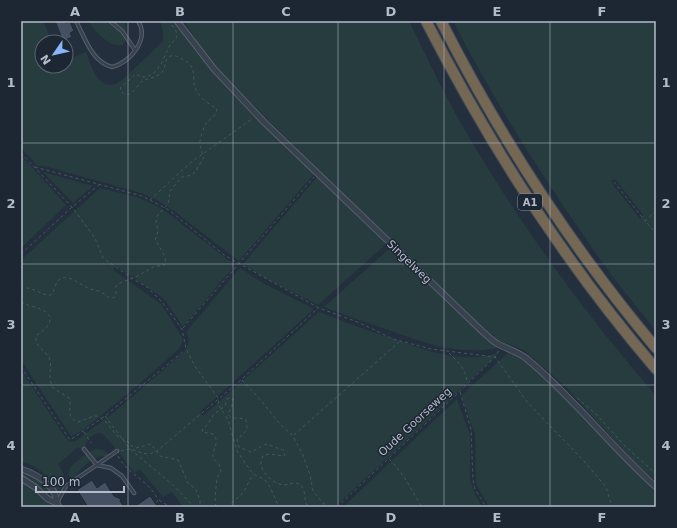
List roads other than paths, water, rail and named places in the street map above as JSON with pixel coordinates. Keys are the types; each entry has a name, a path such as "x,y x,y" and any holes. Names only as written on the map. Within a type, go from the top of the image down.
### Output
{"highway":[{"name":"A1","path":"426,21 467,98 521,188 584,279 656,369"},
{"name":"A1","path":"441,21 487,107 536,187 592,266 656,348"}],"street":[{"name":"Singelweg","path":"177,21 214,69 317,174 494,342 527,359 567,396 656,487"},
{"path":"21,469 35,475 48,486 54,492 58,505"},
{"path":"21,478 58,505"}],"lane":[{"path":"76,21 93,53 99,61 112,67 123,63 135,50 142,39 141,25 138,21"},
{"path":"110,21 122,31 135,50"},
{"path":"84,449 97,465 111,468 122,476 134,493"},
{"path":"58,505 66,486 118,451"}]}
